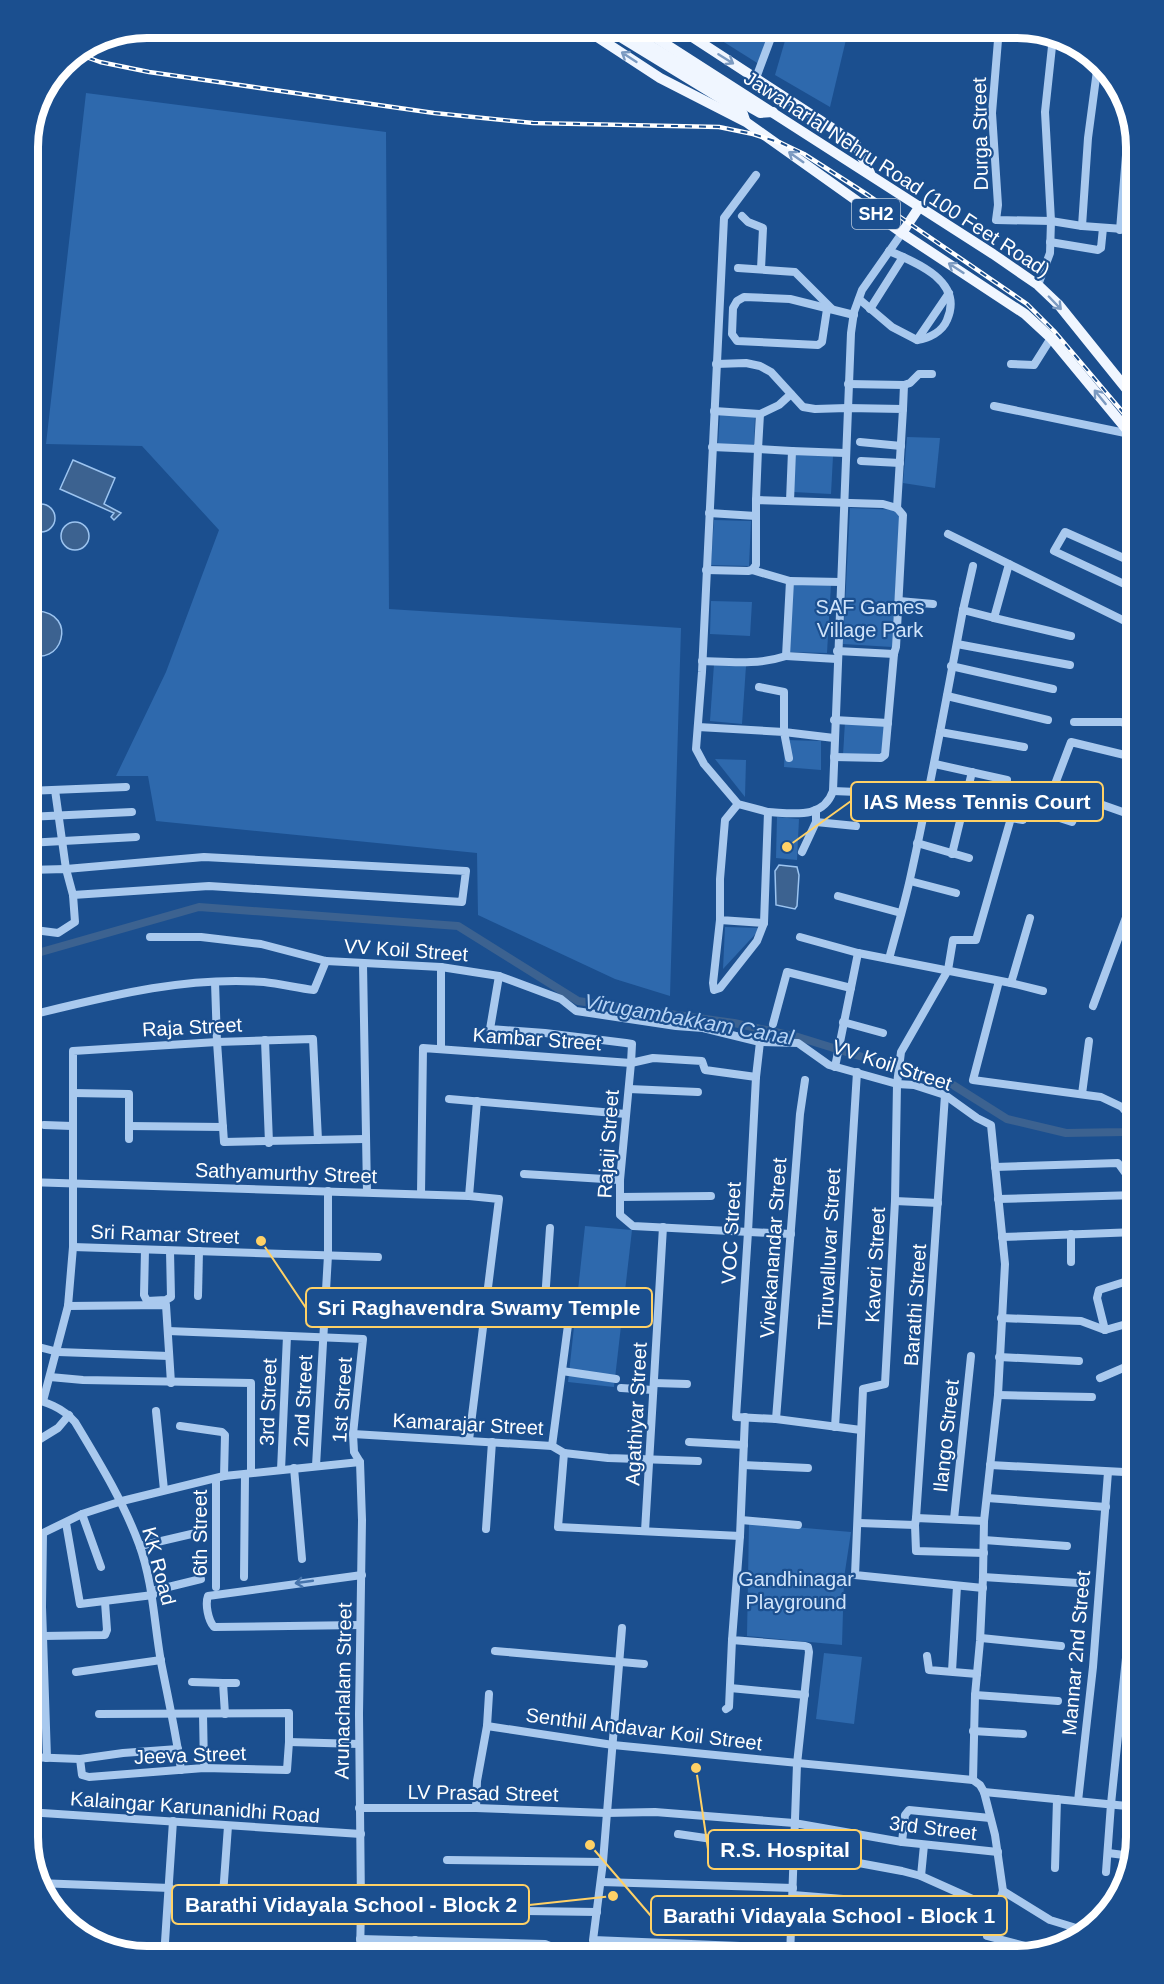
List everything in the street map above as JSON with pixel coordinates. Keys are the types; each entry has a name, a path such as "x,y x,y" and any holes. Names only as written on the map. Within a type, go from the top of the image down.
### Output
{"main road":[{"name":"Jawaharlal Nehru Road (100 Feet Road)","path":"599,38 660,78 746,122 902,233 1025,314 1051,338 1126,429"},
{"path":"622,38 738,109 746,122"},
{"path":"638,38 760,113 773,112"},
{"name":"Jawaharlal Nehru Road (100 Feet Road)","path":"656,38 920,206 1038,285 1058,304 1126,388"},
{"path":"694,38 855,143 871,175"},
{"path":"902,233 920,206"}],"street":[{"path":"756,78 771,38"},
{"name":"Durga Street","path":"998,38 992,113 998,205 996,220 1051,221"},
{"path":"1038,285 1050,253 1051,221 1045,112 1052,43"},
{"path":"1082,226 1088,138 1097,73"},
{"path":"1120,230 1126,155"},
{"path":"756,175 724,218 696,749 704,764 738,804 768,812 801,813 816,810 830,801 833,791 851,333 862,290 902,233"},
{"path":"742,216 748,222 763,228 761,269"},
{"path":"1051,221 1126,230"},
{"path":"1050,242 1098,250 1101,248 1103,228"},
{"path":"859,299 892,327 917,340 933,335 945,326 952,309 946,286 926,269 889,251"},
{"path":"870,309 903,257"},
{"path":"738,268 795,272 830,309"},
{"path":"917,340 949,293"},
{"path":"830,309 822,342 818,345 737,341 732,334 733,308 737,301 744,297 790,299 830,309 854,315"},
{"path":"1011,364 1034,365 1051,338"},
{"path":"716,364 746,363 760,366 771,372 803,407 815,410 903,409"},
{"path":"848,384 904,385 910,383 919,374 932,374"},
{"path":"897,508 904,385"},
{"path":"714,411 760,414 778,405 791,394"},
{"path":"994,406 1126,436"},
{"path":"753,570 756,565 760,414"},
{"path":"860,442 901,446"},
{"path":"712,447 845,453"},
{"path":"790,501 792,451"},
{"path":"861,461 900,463"},
{"path":"756,500 883,504 897,508 903,515 896,647 884,757 834,757"},
{"path":"709,513 756,516"},
{"path":"1126,559 1065,532 1054,551 1126,585"},
{"path":"948,534 1126,622"},
{"path":"994,618 1008,564"},
{"path":"889,959 935,764 951,666 973,566"},
{"path":"706,570 753,570 790,581 841,582"},
{"path":"786,656 790,581"},
{"path":"899,601 933,604"},
{"path":"963,610 1071,636"},
{"path":"957,644 1070,666"},
{"path":"702,661 750,663 771,661 786,656 894,654"},
{"path":"951,666 1053,689"},
{"path":"759,687 784,692 784,732 789,758"},
{"path":"947,696 1048,720"},
{"path":"834,720 888,723"},
{"path":"1074,722 1126,724"},
{"path":"698,727 784,732 834,738"},
{"path":"940,732 1024,747"},
{"path":"1126,755 1071,742 1044,813 1072,822 1083,798 1126,813"},
{"path":"935,764 1007,780"},
{"path":"952,854 972,772"},
{"path":"948,970 953,940 976,940 1011,818 1023,820 1035,786 1052,791"},
{"path":"38,791 126,787"},
{"path":"38,930 58,933 75,922 73,895 61,841 55,790"},
{"path":"833,791 881,793"},
{"path":"738,804 725,820 714,990 720,988 757,941 764,923 768,812"},
{"path":"802,852 816,822 816,810"},
{"path":"38,816 132,812"},
{"path":"816,822 856,826"},
{"path":"38,842 136,837"},
{"path":"917,843 969,858"},
{"path":"38,870 204,857 465,870 462,902 209,886 73,895"},
{"path":"909,881 956,893"},
{"path":"838,896 901,913"},
{"path":"1011,983 1030,918"},
{"path":"1093,1006 1126,918"},
{"path":"720,920 764,923"},
{"name":"VV Koil Street","path":"150,937 201,937 261,944 326,961 441,967 499,976 561,999 576,1011 703,1028 760,1042 798,1043 819,1059 835,1066 945,1095 991,1125 995,1167"},
{"path":"800,937 889,959 1043,991"},
{"path":"835,1066 858,952"},
{"path":"38,1013 144,988 215,982 265,982 314,990 326,961"},
{"path":"363,964 367,1192"},
{"path":"422,1194 423,1048 441,1049 441,967"},
{"name":"Kaveri Street","path":"861,1430 863,1389 885,1384 895,1201 897,1083 901,1052 948,970"},
{"path":"773,1024 787,972 851,988"},
{"path":"499,976 490,1029 632,1044 631,1063"},
{"path":"999,981 973,1080 1101,1097 1126,1111"},
{"path":"215,982 224,1142 269,1143 365,1139"},
{"path":"843,1022 883,1033"},
{"name":"Raja Street","path":"73,1093 73,1051 313,1039 318,1140"},
{"path":"265,1040 269,1143"},
{"path":"1082,1094 1089,1041"},
{"name":"VOC Street","path":"745,1417 736,1416 760,1042"},
{"name":"Kambar Street","path":"441,1049 631,1063 653,1058 702,1061 705,1070 756,1077"},
{"name":"Rajaji Street","path":"631,1063 620,1180 620,1215 633,1226 663,1227"},
{"name":"Tiruvalluvar Street","path":"835,1427 857,1072"},
{"name":"Vivekanandar Street","path":"776,1419 805,1080"},
{"path":"628,1089 698,1092"},
{"path":"43,1401 68,1306 73,1248 73,1093 129,1094 129,1139"},
{"name":"Barathi Street","path":"945,1095 916,1521 916,1551 984,1553"},
{"path":"450,1099 626,1114"},
{"path":"469,1196 477,1101"},
{"path":"44,1125 72,1126"},
{"path":"129,1126 223,1126"},
{"path":"1025,1946 986,1934 1003,1891 998,1852 984,1792 973,1780 975,1695 981,1638 984,1521 998,1395 1005,1264 995,1167 1118,1163 1126,1174"},
{"path":"524,1174 620,1180"},
{"name":"Sathyamurthy Street","path":"38,1182 367,1192 499,1199 469,1440"},
{"name":"2nd Street","path":"316,1466 328,1191"},
{"path":"998,1199 1126,1195"},
{"path":"620,1197 711,1196"},
{"path":"895,1201 938,1203"},
{"path":"663,1227 791,1234"},
{"name":"Agathiyar Street","path":"645,1531 663,1227"},
{"path":"550,1228 544,1300 564,1301 570,1310 552,1446"},
{"path":"1002,1237 1126,1232"},
{"path":"1071,1234 1071,1262"},
{"name":"Sri Ramar Street","path":"73,1248 378,1257"},
{"path":"145,1250 144,1295 147,1300 171,1298 170,1251"},
{"path":"198,1296 199,1251"},
{"path":"1105,1330 1097,1298 1099,1290 1126,1281"},
{"path":"68,1306 166,1305 173,1382"},
{"path":"1001,1318 1081,1321 1105,1330 1126,1324"},
{"path":"168,1331 323,1337"},
{"name":"3rd Street","path":"281,1470 287,1336"},
{"name":"1st Street","path":"323,1337 363,1339 353,1434 354,1452 360,1462"},
{"path":"38,1347 57,1352 169,1356"},
{"name":"Ilango Street","path":"954,1520 971,1356"},
{"path":"999,1357 1079,1360"},
{"path":"1100,1378 1126,1367"},
{"path":"562,1371 616,1379"},
{"path":"50,1377 83,1380 251,1383 244,1577"},
{"path":"621,1388 687,1384"},
{"path":"998,1395 1092,1397"},
{"name":"KK Road","path":"38,1400 62,1410 75,1422 122,1501 140,1546 152,1593 161,1660 173,1713 181,1770"},
{"path":"156,1410 164,1490"},
{"path":"38,1440 58,1428 69,1415"},
{"path":"726,1710 729,1707 745,1417 861,1430 859,1523 855,1575 983,1587"},
{"name":"6th Street","path":"180,1426 222,1432 225,1435 220,1478 216,1587"},
{"name":"Kamarajar Street","path":"353,1434 552,1446 564,1453 608,1458 698,1461"},
{"path":"486,1528 492,1442"},
{"path":"689,1442 744,1445"},
{"path":"564,1453 558,1527 740,1536"},
{"path":"38,1532 66,1523 82,1514 164,1490 248,1474 360,1462"},
{"name":"Arunachalam Street","path":"360,1462 362,1575 359,1744 360,1946"},
{"path":"743,1465 808,1468"},
{"path":"990,1465 1124,1472"},
{"path":"294,1468 302,1559"},
{"name":"Mannar 2nd Street","path":"1078,1801 1093,1667 1108,1472"},
{"path":"987,1498 1106,1507"},
{"path":"82,1514 101,1567"},
{"path":"741,1520 798,1525"},
{"path":"859,1523 984,1521"},
{"path":"66,1523 80,1604 152,1593 201,1579"},
{"path":"140,1546 200,1532"},
{"path":"984,1540 1067,1546"},
{"path":"38,1564 42,1606 47,1758"},
{"path":"360,1625 214,1627 206,1600 208,1596 362,1575"},
{"path":"983,1577 1078,1583"},
{"path":"952,1671 957,1586"},
{"path":"43,1636 105,1635 107,1630 105,1602"},
{"path":"622,1628 603,1862 593,1940 692,1946"},
{"path":"981,1638 1061,1646"},
{"path":"732,1640 808,1647 809,1652 797,1764 791,1946"},
{"path":"495,1651 644,1664"},
{"path":"927,1656 929,1670 977,1674"},
{"path":"1106,1872 1126,1658"},
{"path":"76,1672 161,1660"},
{"path":"192,1682 236,1683"},
{"path":"223,1683 225,1714"},
{"path":"730,1688 805,1695"},
{"path":"476,1808 477,1782 487,1726 489,1694"},
{"path":"975,1695 1058,1701"},
{"path":"99,1714 289,1713 290,1742 359,1744"},
{"path":"203,1714 204,1768"},
{"name":"Senthil Andavar Koil Street","path":"487,1726 613,1745 973,1780"},
{"path":"974,1731 1023,1734"},
{"name":"Jeeva Street","path":"80,1759 82,1775 89,1777 204,1768 287,1770 290,1742"},
{"path":"38,1758 80,1759 178,1749"},
{"path":"984,1792 1126,1806"},
{"path":"1055,1868 1057,1799"},
{"name":"LV Prasad Street","path":"359,1808 656,1812 794,1824"},
{"path":"902,1842 905,1815 909,1810 990,1818"},
{"name":"Kalaingar Karunanidhi Road","path":"38,1813 360,1834"},
{"path":"165,1946 174,1821"},
{"name":"3rd Street","path":"794,1824 902,1842 998,1852"},
{"path":"228,1826 223,1895 361,1905"},
{"path":"678,1834 794,1851 921,1876 997,1910"},
{"path":"921,1876 924,1845"},
{"path":"1108,1853 1125,1855"},
{"path":"447,1860 603,1862"},
{"path":"600,1882 793,1892 843,1899 844,1902 841,1913 793,1910"},
{"path":"48,1883 170,1888"},
{"path":"1003,1891 1050,1920 1077,1928"},
{"path":"440,1910 597,1912"},
{"path":"360,1939 545,1944 550,1946"},
{"path":"383,1940 383,1946"},
{"path":"415,1940 415,1946"}],"green space":[{"path":"717,38 769,38 762,66"},
{"path":"786,38 846,38 830,107 775,75"},
{"path":"86,93 386,132 389,609 681,628 670,996 615,979 478,915 477,853 156,821 148,776 116,776 166,672 219,530 142,446 46,444"},
{"path":"720,415 755,416 754,446 718,444"},
{"path":"907,437 940,438 935,488 903,483"},
{"path":"795,454 833,456 831,494 793,492"},
{"name":"SAF Games Village Park","path":"850,508 900,510 892,647 843,644"},
{"path":"714,520 751,521 749,566 711,565"},
{"path":"792,584 831,584 827,653 789,652"},
{"path":"711,601 752,602 750,636 710,634"},
{"path":"714,664 746,666 742,724 710,721"},
{"path":"845,722 885,725 884,756 843,755"},
{"path":"785,740 821,741 821,770 784,767"},
{"path":"715,759 746,760 745,797"},
{"path":"777,817 799,819 797,860 776,858"},
{"path":"725,927 761,928 723,969"},
{"path":"585,1226 632,1230 614,1387 568,1382"},
{"name":"Gandhinagar Playground","path":"749,1523 851,1532 844,1578 842,1645 747,1636"},
{"path":"824,1653 862,1657 854,1724 816,1719"}],"shaded area":[{"path":"73,460 115,478 104,504 121,513 114,520 111,517 114,513 60,489"},
{"path":"38,505 46,505 54,513 54,523 51,528 38,531"},
{"path":"75,522 85,526 89,536 85,546 75,550 65,546 61,536 65,526"},
{"path":"38,611 50,614 58,621 62,630 57,648 49,654 39,656"},
{"path":"779,865 797,867 799,875 795,909 776,905 775,871"}],"waterway":[{"name":"Virugambakkam Canal","path":"38,953 199,907 458,926 578,1001 734,1023 798,1037 953,1085 1007,1119 1066,1133 1124,1132 1126,1130"}],"railway":[{"path":"85,57 149,72 434,113 533,123 719,127 781,143 804,154 868,195 1027,304 1054,331 1126,416"}],"place":[{"name":"IAS Mess Tennis Court","path":"787,847"},
{"name":"Sri Raghavendra Swamy Temple","path":"261,1241"},
{"name":"R.S. Hospital","path":"696,1768"},
{"name":"Barathi Vidayala School - Block 1","path":"590,1845"},
{"name":"Barathi Vidayala School - Block 2","path":"613,1896"}]}
